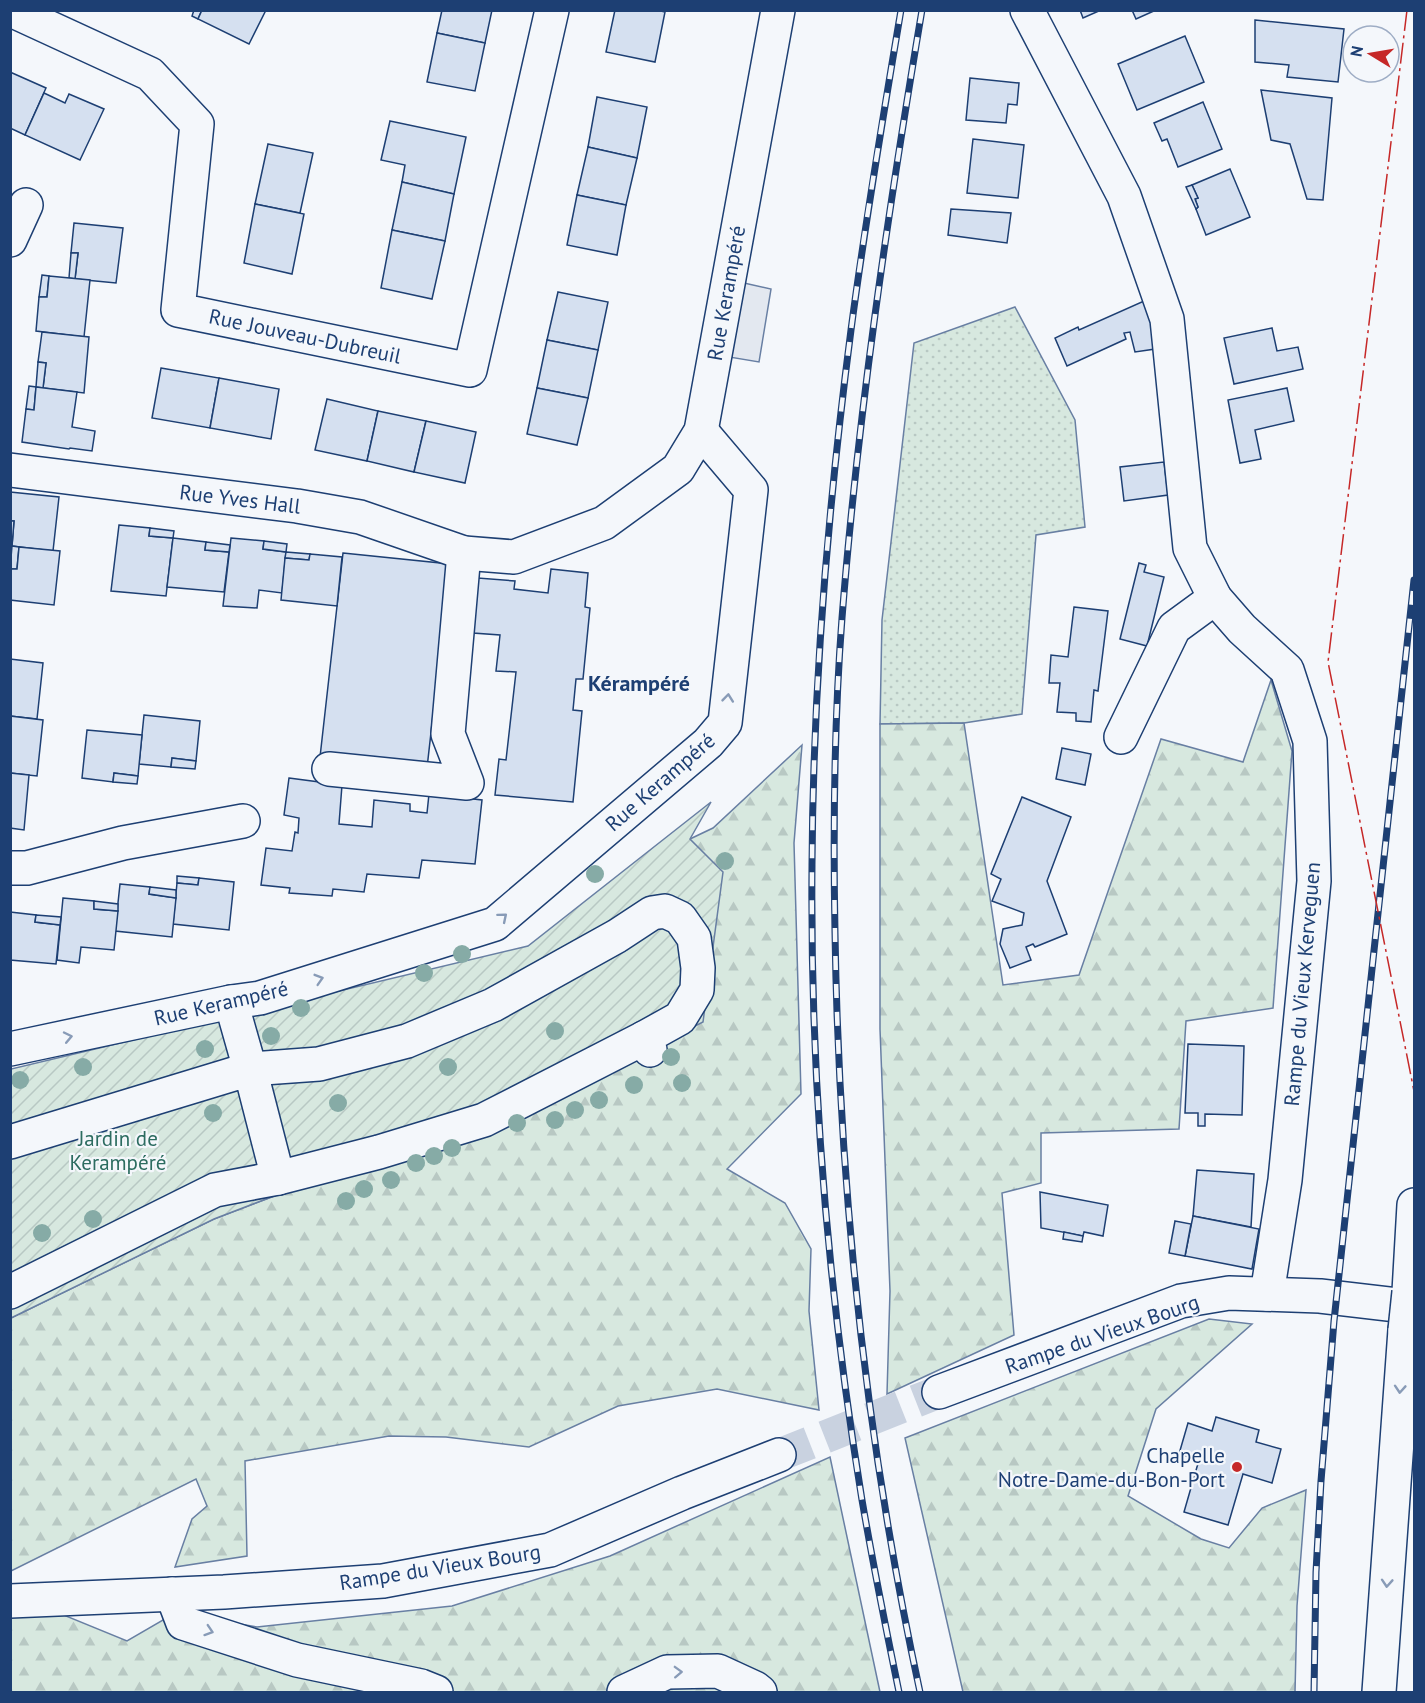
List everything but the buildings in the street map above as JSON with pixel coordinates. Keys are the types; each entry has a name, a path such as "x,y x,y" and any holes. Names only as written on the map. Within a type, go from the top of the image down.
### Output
{"main road":[{"name":"Rue Jouveau-Dubreuil","path":"11,10 150,74 196,124 178,310 470,370 552,10"},
{"name":"Rue Kerampéré","path":"10,1049 231,1002 260,998 495,924 708,743 726,723 751,490 701,431 778,10"},
{"name":"Rampe du Vieux Kerveguen","path":"1027,10 1124,196 1167,319 1190,548 1215,598 1242,629 1287,670 1310,741 1314,881 1284,1180 1268,1294"},
{"path":"10,240 26,206"},
{"name":"Rue Yves Hall","path":"10,470 297,506 360,517 464,553 514,557 604,523 678,469 701,431"},
{"path":"329,769 467,783 447,734 464,553"},
{"path":"1121,737 1174,628 1215,598"},
{"path":"10,868 27,868 123,843 243,821"},
{"path":"10,1142 250,1069 319,1064 407,1041 493,1005 617,936 652,913 665,911 680,918 694,938 698,968 697,990 680,1018 647,1044 484,1120 379,1152 278,1178 215,1190 10,1292"},
{"path":"231,1002 278,1178"},
{"path":"1379,1692 1409,1310 1414,1205"},
{"name":"Rampe du Vieux Bourg","path":"939,1392 1181,1301 1229,1293 1320,1296 1409,1310"},
{"name":"Rampe du Vieux Bourg","path":"10,1601 224,1592 383,1581 550,1550 682,1493 779,1455"},
{"path":"172,1594 183,1623 297,1660 421,1686 435,1692"},
{"path":"624,1692 668,1672 718,1671 760,1692"}],"green space":[{"path":"1015,307 1075,420 1085,527 1036,535 1022,714 964,723 880,724 882,620 914,343"},
{"path":"1271,680 1292,751 1273,1008 1186,1021 1179,1129 1041,1133 1041,1183 1002,1193 1014,1335 887,1394 890,1291 880,1029 880,724 964,723 1003,985 1079,975 1161,739 1243,762"},
{"path":"802,745 794,843 801,1094 727,1169 785,1203 811,1249 809,1311 819,1410 717,1389 618,1406 529,1447 446,1437 389,1436 245,1461 247,1556 175,1567 192,1519 207,1506 196,1479 11,1571 11,1318 214,1219 322,1178 690,839 713,828"},
{"name":"Jardin de Kerampéré","path":"711,802 690,839 723,872 703,1022 630,1059 214,1219 11,1318 11,1069 528,946"},
{"path":"1209,1319 1252,1324 1156,1409 1128,1496 1201,1539 1229,1548 1262,1508 1306,1490 1297,1606 1295,1692 963,1692 905,1438"},
{"path":"830,1457 880,1692 11,1692 10,1593 127,1641 175,1613 257,1627 452,1606 610,1556"}],"shaded area":[{"path":"744,283 771,289 759,362 729,357"}],"tunnel":[{"path":"779,1455 939,1392"}],"railway":[{"path":"899,1692 862,1500 831,1263 814,1024 812,865 815,731 823,597 835,463 862,250 901,10"},
{"path":"920,1692 884,1504 870,1410 849,1220 838,1029 834,854 839,657 856,465 886,237 922,10"},
{"path":"1314,1692 1316,1572 1334,1321 1414,580"}],"power":[{"path":"1407,10 1328,662 1414,1091"}],"place":[{"name":"Chapelle Notre-Dame-du-Bon-Port","path":"1237,1467"}],"district":[{"name":"Kérampéré","path":"639,683"}]}
